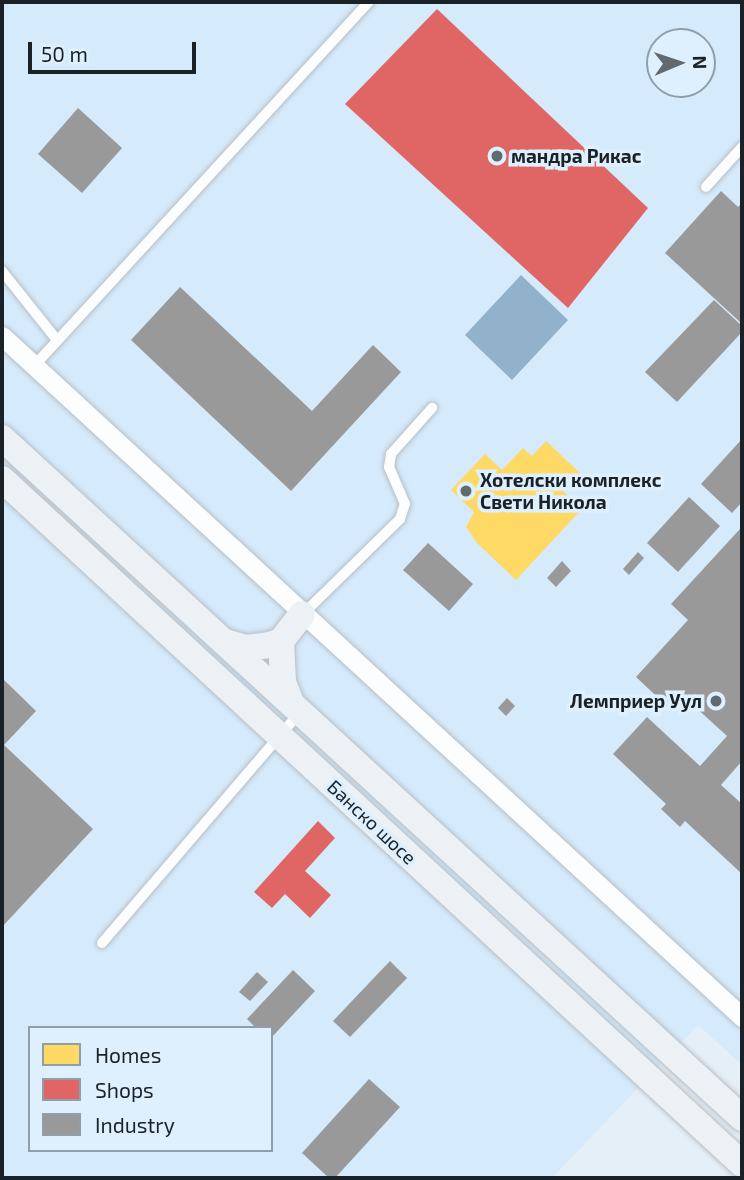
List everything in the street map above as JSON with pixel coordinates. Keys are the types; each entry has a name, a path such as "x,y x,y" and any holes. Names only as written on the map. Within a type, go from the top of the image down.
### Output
{"main road":[{"name":"Банско шосе","path":"2,438 742,1118"},
{"name":"Банско шосе","path":"2,479 742,1164"},
{"path":"222,641 246,648 281,641 303,614"},
{"path":"281,641 283,682 295,707"}],"street":[{"path":"2,336 742,1017"}],"lane":[{"path":"34,366 369,2"},
{"path":"706,187 742,147"},
{"path":"2,271 57,340"},
{"path":"303,614 400,519 405,504 389,467 391,454 432,408"},
{"path":"102,943 280,737 295,707"}],"shaded area":[{"path":"2,2 742,2 742,1065 698,1025 552,1178 2,1178"},
{"path":"521,275 568,320 512,380 465,335"}],"building: Homes":[{"path":"546,441 580,473 563,491 582,509 516,580 477,543 466,527 474,512 451,490 485,454 502,470 523,448 532,456"}],"building: Shops":[{"name":"мандра Рикас","path":"437,9 648,208 568,308 345,104"},
{"path":"318,821 335,838 305,871 331,895 310,918 285,894 272,908 254,892"}],"building: Industry":[{"path":"78,108 122,148 82,193 38,154"},
{"path":"721,191 738,207 742,203 740,322 665,253"},
{"path":"180,287 312,411 373,345 401,372 291,491 131,340"},
{"path":"714,300 742,326 742,332 677,402 645,372"},
{"path":"742,439 742,502 732,513 701,484"},
{"path":"689,497 720,526 678,572 647,543"},
{"name":"Лемприер Уул","path":"740,529 742,761 721,785 742,804 742,874 685,821 680,827 661,809 666,804 613,754 647,717 700,766 727,736 682,695 669,708 636,677 688,620 671,604"},
{"path":"428,543 473,584 449,611 403,570"},
{"path":"638,552 644,558 629,575 623,569"},
{"path":"562,561 571,571 556,587 547,578"},
{"path":"2,678 36,711 4,745 93,829 2,927"},
{"path":"507,698 515,706 506,716 498,708"},
{"path":"390,961 407,978 350,1037 333,1021"},
{"path":"293,970 315,991 273,1036 273,1026 254,1026 247,1019"},
{"path":"257,972 268,982 250,1001 239,992"},
{"path":"369,1079 400,1107 335,1178 329,1178 302,1153"}],"place":[{"name":"мандра Рикас","path":"497,156"},
{"name":"Хотелски комплекс Свети Никола","path":"466,491"},
{"name":"Лемприер Уул","path":"716,701"}]}
